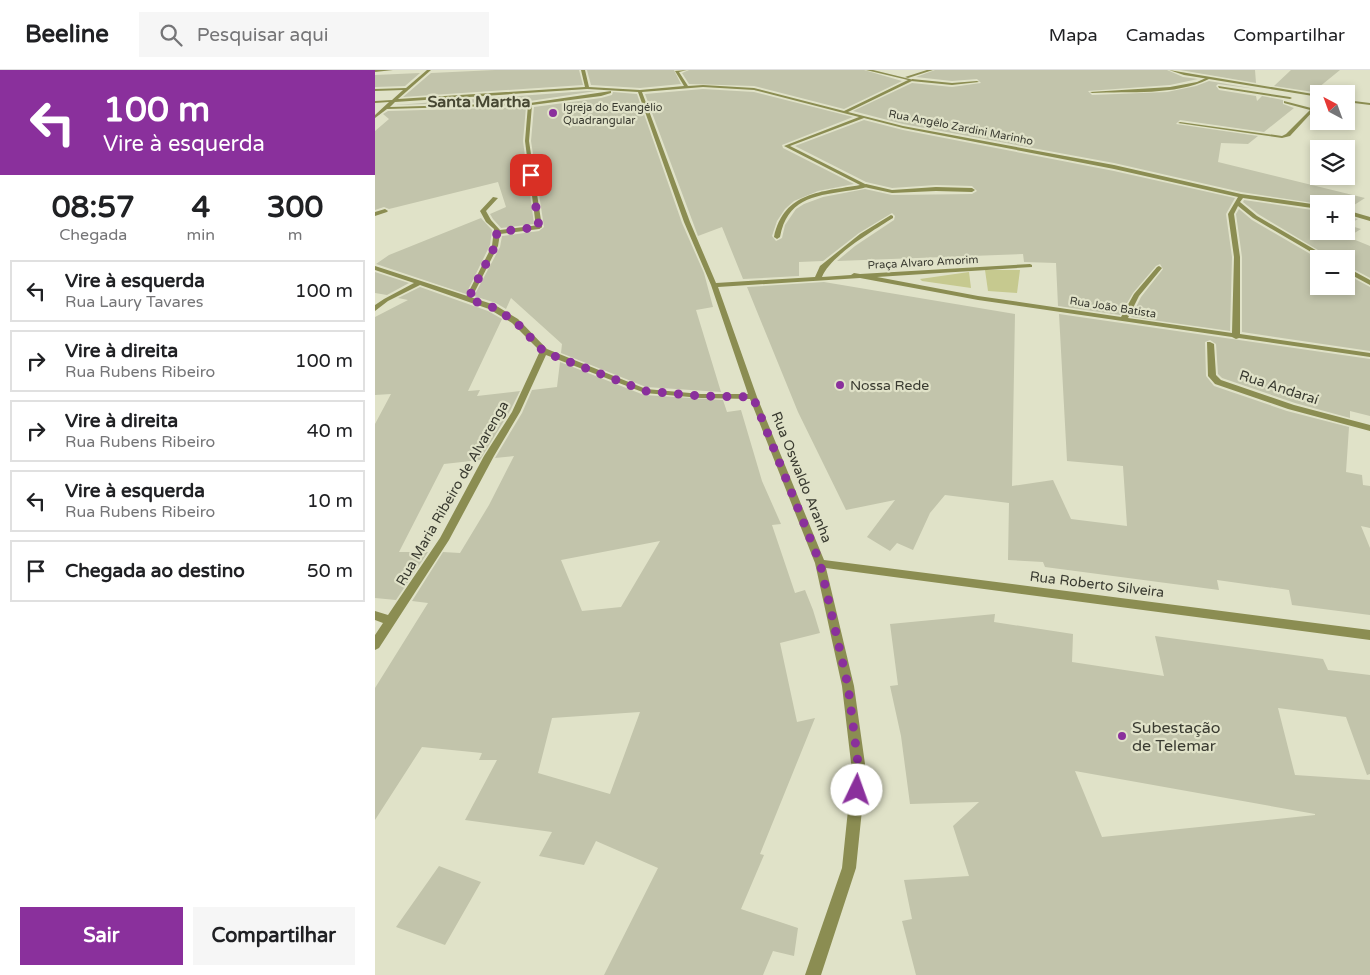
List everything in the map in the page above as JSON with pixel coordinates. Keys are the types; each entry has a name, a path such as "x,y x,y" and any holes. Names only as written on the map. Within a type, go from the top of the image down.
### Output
{"street":[{"path":"375,71 391,70"},
{"path":"375,117 429,70"},
{"path":"583,70 587,88"},
{"path":"685,70 677,71 687,87"},
{"path":"868,70 912,80 952,84 977,82"},
{"path":"904,79 931,70"},
{"path":"1171,70 1310,94"},
{"path":"1092,92 1174,87 1203,82 1208,78"},
{"path":"844,112 912,80"},
{"name":"Rua Angêlo Zardini Marinho","path":"640,91 727,86 754,89 903,127 1114,167 1241,196 1310,206"},
{"path":"1180,123 1282,137 1288,135 1313,109 1288,100 1219,87"},
{"path":"375,102 587,88 640,91"},
{"path":"375,90 408,89"},
{"path":"385,108 530,104 601,95 615,91"},
{"name":"Rua Oswaldo Aranha","path":"640,91 687,222 715,285 753,397 820,563 848,686 859,771 849,868 813,975"},
{"path":"1279,109 1296,92"},
{"path":"1355,102 1370,104"},
{"path":"497,232 539,227 527,141 530,104"},
{"path":"864,117 786,146 877,190 909,192 934,189 972,190"},
{"path":"777,237 781,220 789,209 802,201 830,192 866,186"},
{"path":"1236,337 1237,257 1231,214 1241,196"},
{"path":"468,299 495,246 497,229 483,211 495,198"},
{"path":"1237,203 1255,216 1313,250"},
{"path":"375,214 385,211"},
{"path":"1355,215 1370,219"},
{"path":"818,277 822,267 862,235 891,217"},
{"name":"Praça Alvaro Amorim","path":"715,285 818,277 1030,266"},
{"path":"375,268 418,284 492,307 515,321 544,352 645,391 701,396 753,397"},
{"path":"1123,320 1136,295 1159,268"},
{"path":"1355,274 1370,283"},
{"name":"Rua João Batista","path":"854,276 978,298 1370,355"},
{"path":"375,309 386,300 418,284"},
{"name":"Rua Andaraí","path":"1210,344 1212,376 1218,382 1291,407 1370,428"},
{"name":"Rua Maria Ribeiro de Alvarenga","path":"375,645 444,540 489,456 516,412 544,352"},
{"name":"Rua Roberto Silveira","path":"820,563 1370,635"},
{"path":"375,616 391,621"}],"green space":[{"path":"985,270 1020,270 1017,293 988,291"},
{"path":"969,272 971,288 922,281 920,279"}],"building":[{"path":"495,70 579,70 583,85 403,97 431,73"},
{"path":"587,70 674,70 681,84 640,88 591,85"},
{"path":"689,70 864,70 902,81 844,109 754,86 689,84 682,73"},
{"path":"935,70 1167,70 1183,77 1198,79 1170,85 1088,91 1092,95 1167,92 1196,86 1209,81 1256,89 1218,84 1216,86 1219,90 1256,96 1257,101 1262,96 1283,100 1283,104 1294,108 1264,132 1180,120 1176,124 1258,136 1248,144 1221,143 1218,162 1353,195 1310,195 1310,202 1241,192 1114,163 903,124 853,111 912,83 952,87 981,83 977,79 952,81 916,77"},
{"path":"1180,70 1255,70 1256,83"},
{"path":"1291,70 1340,70 1322,85 1310,85 1310,92 1274,86"},
{"path":"420,73 405,86 375,87 375,75"},
{"path":"703,89 754,92 853,117 782,145 783,148 854,184 818,191 794,201 785,209 777,221 772,236 776,241 782,238 785,225 796,209 823,197 865,189 892,195 972,194 977,191 972,186 936,185 892,188 866,182 795,146 864,120 903,130 1114,171 1235,198 1226,214 1232,257 1230,331 1131,317 1141,297 1163,269 1160,264 1156,266 1133,293 1120,315 1058,306 1056,263 1024,262 1023,254 837,261 855,246 894,220 895,216 892,213 859,233 823,261 799,262 799,276 743,279 722,227 698,236 645,94"},
{"path":"596,91 530,101 395,105"},
{"path":"613,92 637,94 682,223 704,273 713,307 696,310 721,392 646,387 561,353 562,344 511,298 506,309 496,303 474,296 500,247 502,236 539,231 544,227 531,141 534,107 601,98 612,95"},
{"path":"526,107 523,141 534,224 501,228 493,219 490,214 506,207 498,182 389,209 384,207 375,210 375,131 389,119 383,114 388,111"},
{"path":"1355,196 1365,198 1355,204"},
{"path":"1244,200 1310,210 1310,240 1355,240 1370,246 1370,278 1355,270 1355,250 1318,250 1258,214 1243,202"},
{"path":"1239,209 1252,220 1310,254 1310,295 1355,295 1355,279 1370,287 1370,351 1242,332 1242,257 1236,214"},
{"path":"481,218 492,230 490,245 466,294 376,264 389,255"},
{"path":"1355,227 1361,229 1355,233"},
{"path":"375,272 409,283 387,295 375,293"},
{"path":"824,282 1015,314 1012,486 1053,480 1071,519 1127,526 1123,466 1067,461 1059,314 1370,359 1370,416 1350,411 1350,418 1295,403 1222,378 1218,374 1216,344 1210,340 1205,342 1206,376 1214,386 1287,411 1349,427 1346,472 1362,475 1363,485 1370,486 1370,528 1361,526 1370,548 1370,615 1292,605 1289,590 1217,580 1219,590 1045,567 1043,562 1008,560 1009,503 945,495 930,513 913,550 897,543 890,551 867,537 895,500 846,510 798,412 747,287"},
{"path":"420,287 488,311 502,319 468,391 480,390 477,396 520,391 480,460 444,464 399,552 428,552 396,600 375,598 375,424 391,394 375,395 375,317 408,300 398,298"},
{"path":"560,362 644,395 723,400 727,412 741,410 762,481 781,524 772,525 795,593 805,590 813,610 820,633 780,643 797,722 815,718 760,854 764,855 741,909 798,928 794,956 773,951 763,975 604,975 658,868 596,841 584,865 539,856 552,832 465,820 497,760 479,760 482,753 422,747 375,820 375,688 428,603 412,601 443,552 460,553 489,505 514,456 495,458 522,413 532,390 557,387","holes":["660,541 621,607 582,611 561,560","640,712 610,794 538,773 552,718"]},
{"path":"995,614 994,622 1073,634 1072,662 1164,676 1155,636 1323,659 1328,670 1370,675 1370,774 1367,775 1346,717 1278,708 1295,775 1370,780 1370,975 916,975 902,921 912,919 904,880 969,876 953,826 979,802 910,804 901,736 890,686 898,685 890,624","holes":["1075,771 1315,814 1102,837"]},
{"path":"439,866 481,882 445,945 396,927"}],"place":[{"name":"Igreja do Evangélio Quadrangular","path":"553,113"},
{"name":"Nossa Rede","path":"840,385"},
{"name":"Subestação de Telemar","path":"1122,736"}],"district":[{"name":"Santa Martha","path":"479,101"}],"route":[{"path":"531,175 539,227 497,232 495,246 468,299 492,307 515,321 544,352 645,391 701,396 753,397 820,563 848,686 859,771 857,790"}]}
